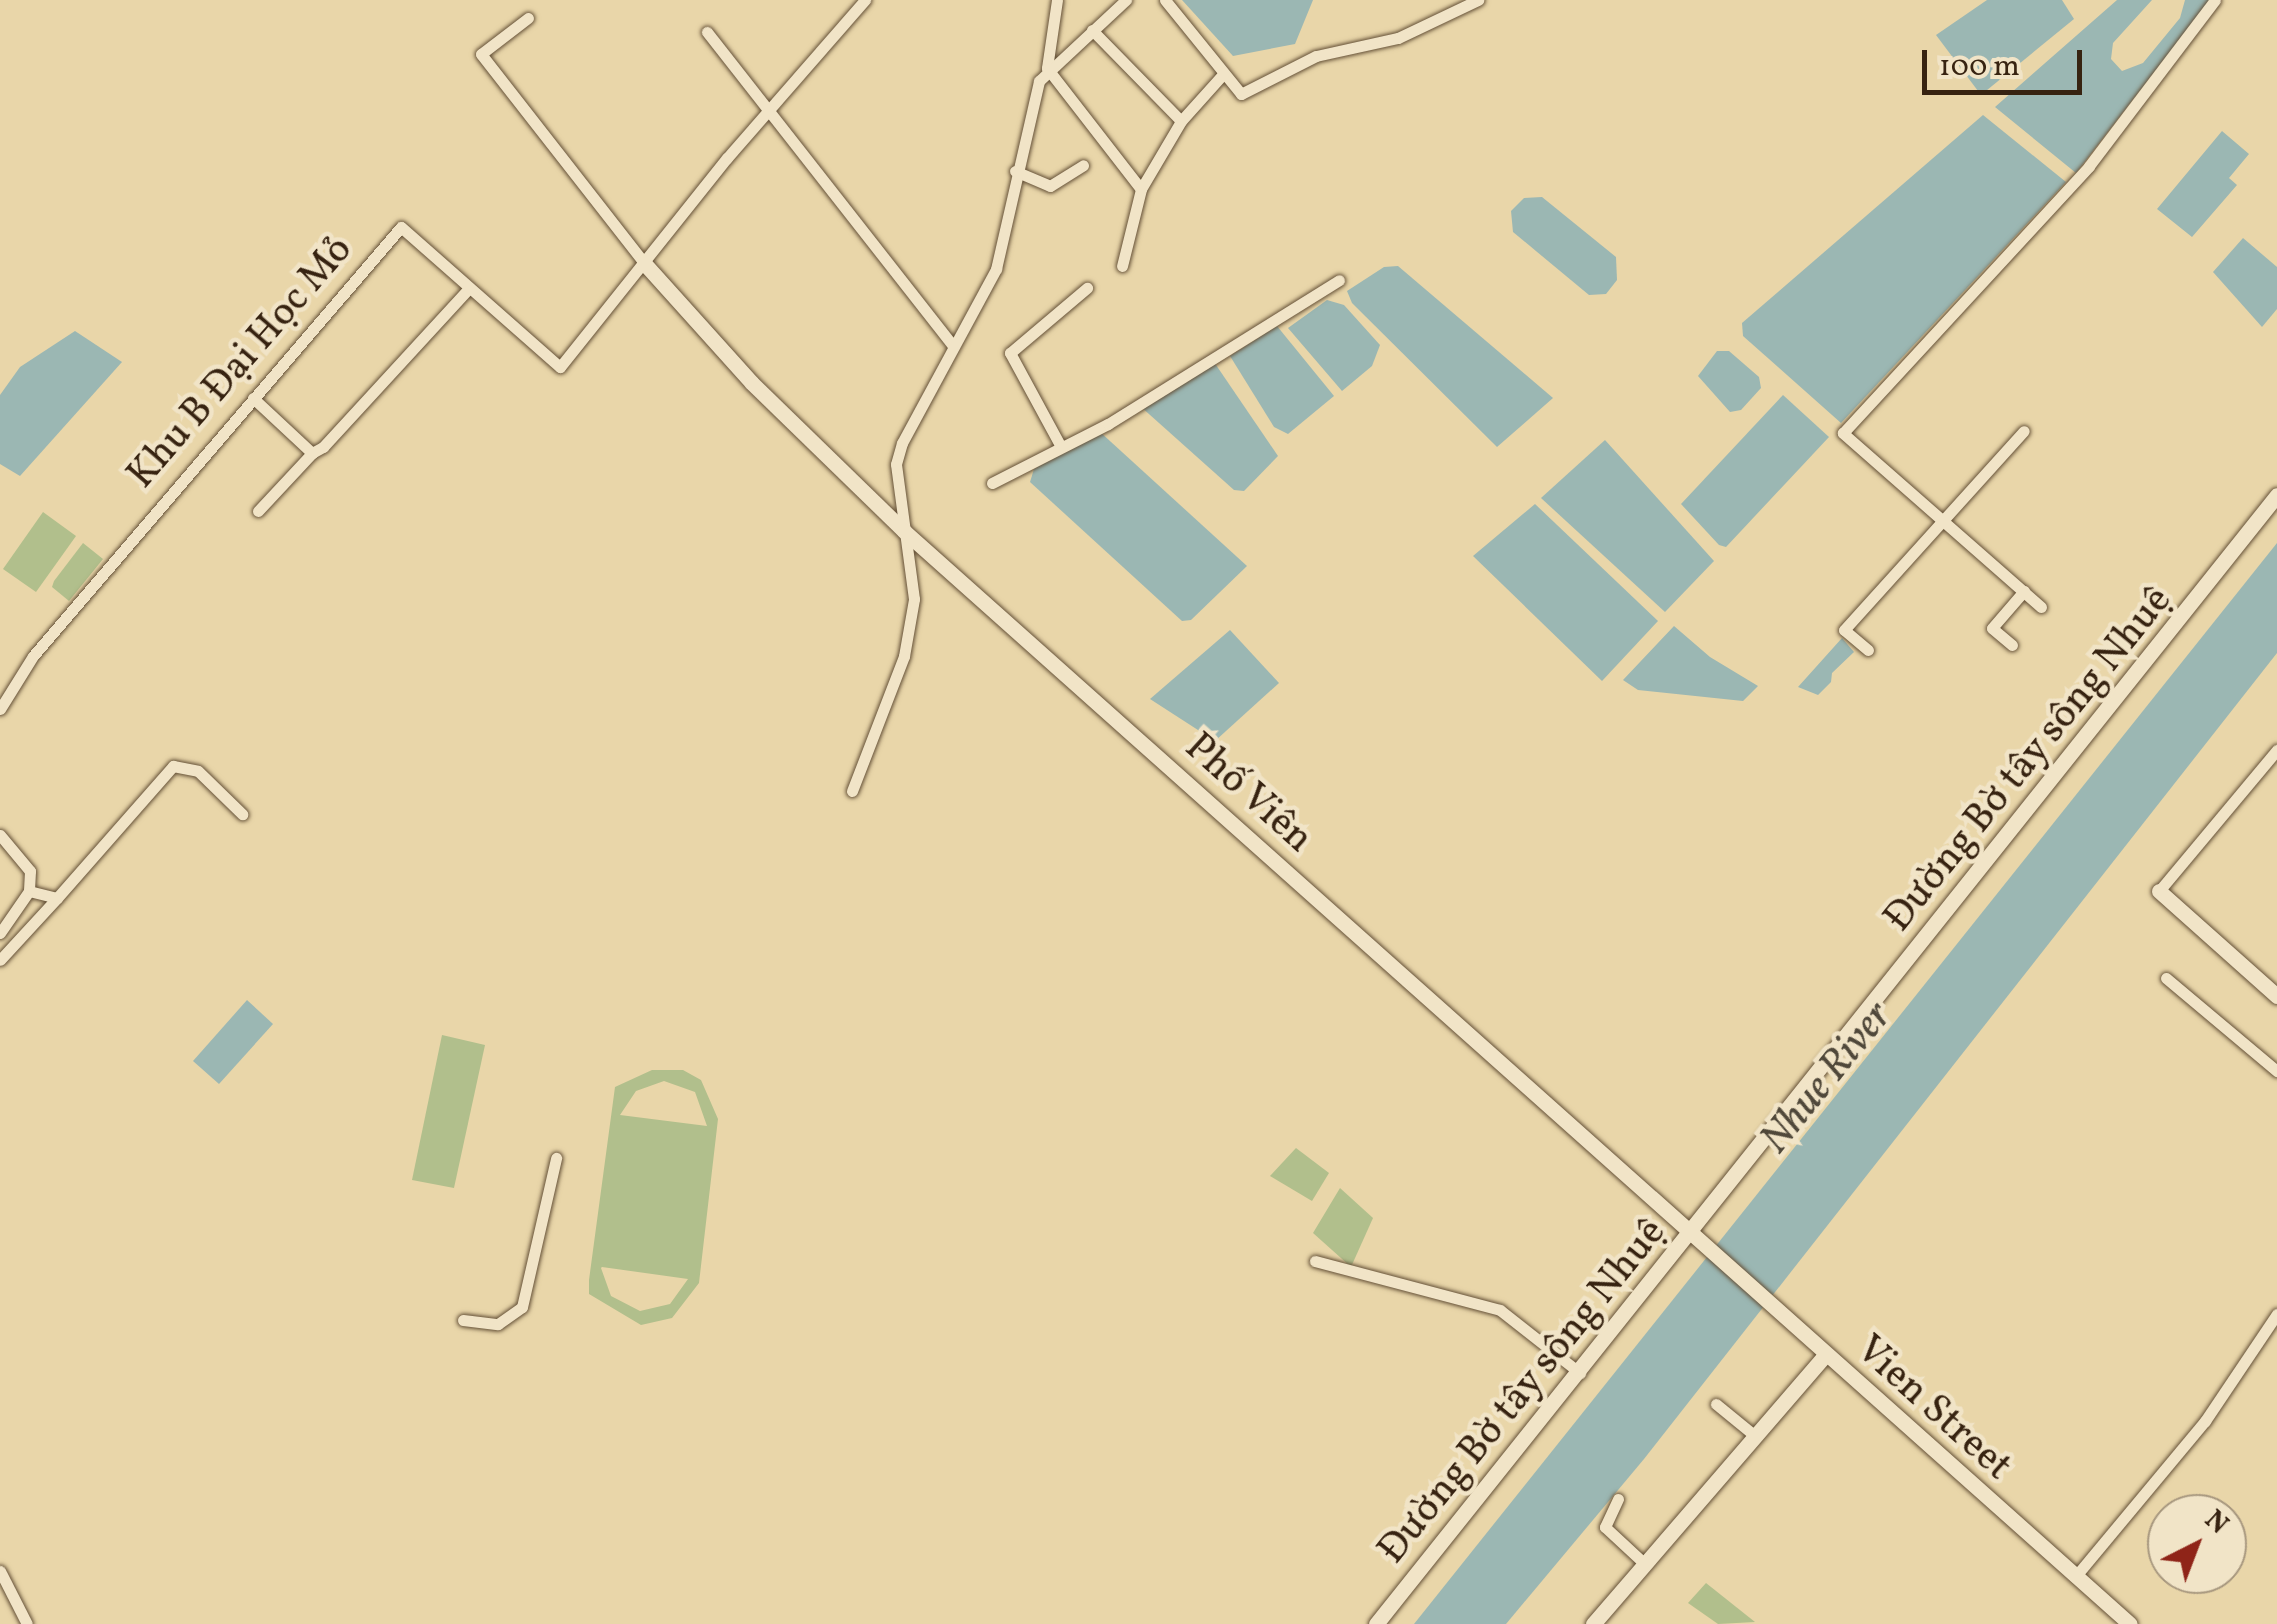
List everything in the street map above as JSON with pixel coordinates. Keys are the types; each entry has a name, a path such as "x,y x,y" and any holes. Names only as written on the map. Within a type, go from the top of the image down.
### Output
{"street":[{"path":"528,18 481,54 644,263 865,0"},
{"path":"1057,0 1049,72 1140,189"},
{"path":"852,791 904,656 914,599 896,464 996,268 1028,109 1049,72 1126,0"},
{"path":"1165,0 1241,94 1316,56 1398,38 1478,0"},
{"path":"2041,607 1944,518 1842,433 2089,166 2214,0"},
{"path":"1092,30 1181,121"},
{"path":"706,32 771,109 953,346"},
{"path":"1122,266 1140,189 1181,121 1224,72"},
{"path":"1016,172 1050,186 1084,164"},
{"name":"Khu B Đại Học Mỏ","path":"0,709 33,656 401,227 560,367 644,263"},
{"name":"Phố Viên","path":"644,263 752,382 904,530 1825,1356"},
{"path":"992,483 1060,445 1108,424 1340,280"},
{"path":"258,511 469,288"},
{"path":"1060,445 1010,353 1087,288"},
{"path":"253,398 312,452"},
{"path":"1868,650 1844,630 2024,432"},
{"name":"Đường Bờ tây sông Nhuệ","path":"1376,1624 1580,1373 1696,1242 2277,495"},
{"path":"2012,645 1992,628 2024,591"},
{"path":"2277,750 2159,891 2277,996"},
{"path":"0,960 173,766 198,771 242,814"},
{"path":"0,835 30,871 29,891 0,933"},
{"path":"29,891 57,898"},
{"path":"2166,978 2277,1070"},
{"path":"463,1320 498,1324 522,1306 556,1158"},
{"path":"1315,1261 1500,1310 1580,1373"},
{"path":"2075,1577 2204,1421 2277,1314"},
{"name":"Vien Street","path":"1594,1624 1825,1356 2130,1624"},
{"path":"1716,1404 1754,1435"},
{"path":"1618,1499 1604,1526 1645,1564"},
{"path":"0,1572 27,1624"}],"green space":[{"path":"43,512 76,536 36,592 3,569"},
{"path":"83,543 103,559 69,601 52,587"},
{"path":"442,1035 485,1045 454,1188 412,1180"},
{"path":"652,1070 683,1070 701,1080 718,1119 699,1283 672,1318 641,1325 589,1294 615,1087","holes":["664,1081 695,1092 707,1126 620,1115 636,1091","602,1267 688,1279 670,1304 640,1311 611,1296"]},
{"path":"1296,1148 1329,1173 1312,1201 1270,1176"},
{"path":"1340,1188 1373,1218 1351,1267 1313,1233"},
{"path":"1706,1583 1755,1622 1718,1624 1688,1603"}],"water":[{"path":"1182,0 1313,0 1295,44 1233,56"},
{"path":"1987,0 2062,0 2074,19 1981,95 1936,35"},
{"path":"2117,0 2152,0 2113,43 2111,59 2122,71 2143,63 2180,18 2185,0 2210,0 2076,173 1995,107"},
{"path":"1983,115 2066,182 1841,423 1743,336 1742,323"},
{"path":"2222,131 2249,154 2229,178 2237,185 2192,237 2157,209"},
{"path":"1542,197 1616,257 1617,280 1606,294 1589,295 1513,232 1511,211 1524,198"},
{"path":"2243,238 2277,267 2277,309 2262,327 2213,272"},
{"path":"1398,266 1553,398 1497,447 1352,303 1347,291 1384,267"},
{"path":"1327,300 1344,305 1380,345 1372,366 1342,391 1288,328"},
{"path":"1277,326 1334,396 1288,434 1274,427 1230,356"},
{"path":"75,331 122,362 20,476 0,464 0,395 20,367"},
{"path":"1717,351 1729,351 1759,377 1761,388 1741,410 1730,412 1698,376"},
{"path":"1214,362 1278,456 1244,491 1234,490 1140,406"},
{"path":"1783,395 1829,437 1726,547 1719,545 1681,504"},
{"path":"1099,431 1247,566 1191,620 1182,621 1030,482 1034,469"},
{"path":"1605,440 1714,561 1665,612 1541,498"},
{"path":"1535,504 1658,621 1602,681 1473,556"},
{"path":"2277,543 2277,653 1644,1459 1506,1624 1414,1624"},
{"path":"1674,626 1710,657 1758,686 1743,701 1638,690 1623,680"},
{"path":"1230,630 1279,683 1215,741 1150,699"},
{"path":"1842,638 1854,652 1832,673 1831,682 1818,695 1798,687"},
{"path":"247,1000 273,1024 219,1084 193,1061"}],"water label":[{"name":"Nhue River","path":"1828,1079"}]}
